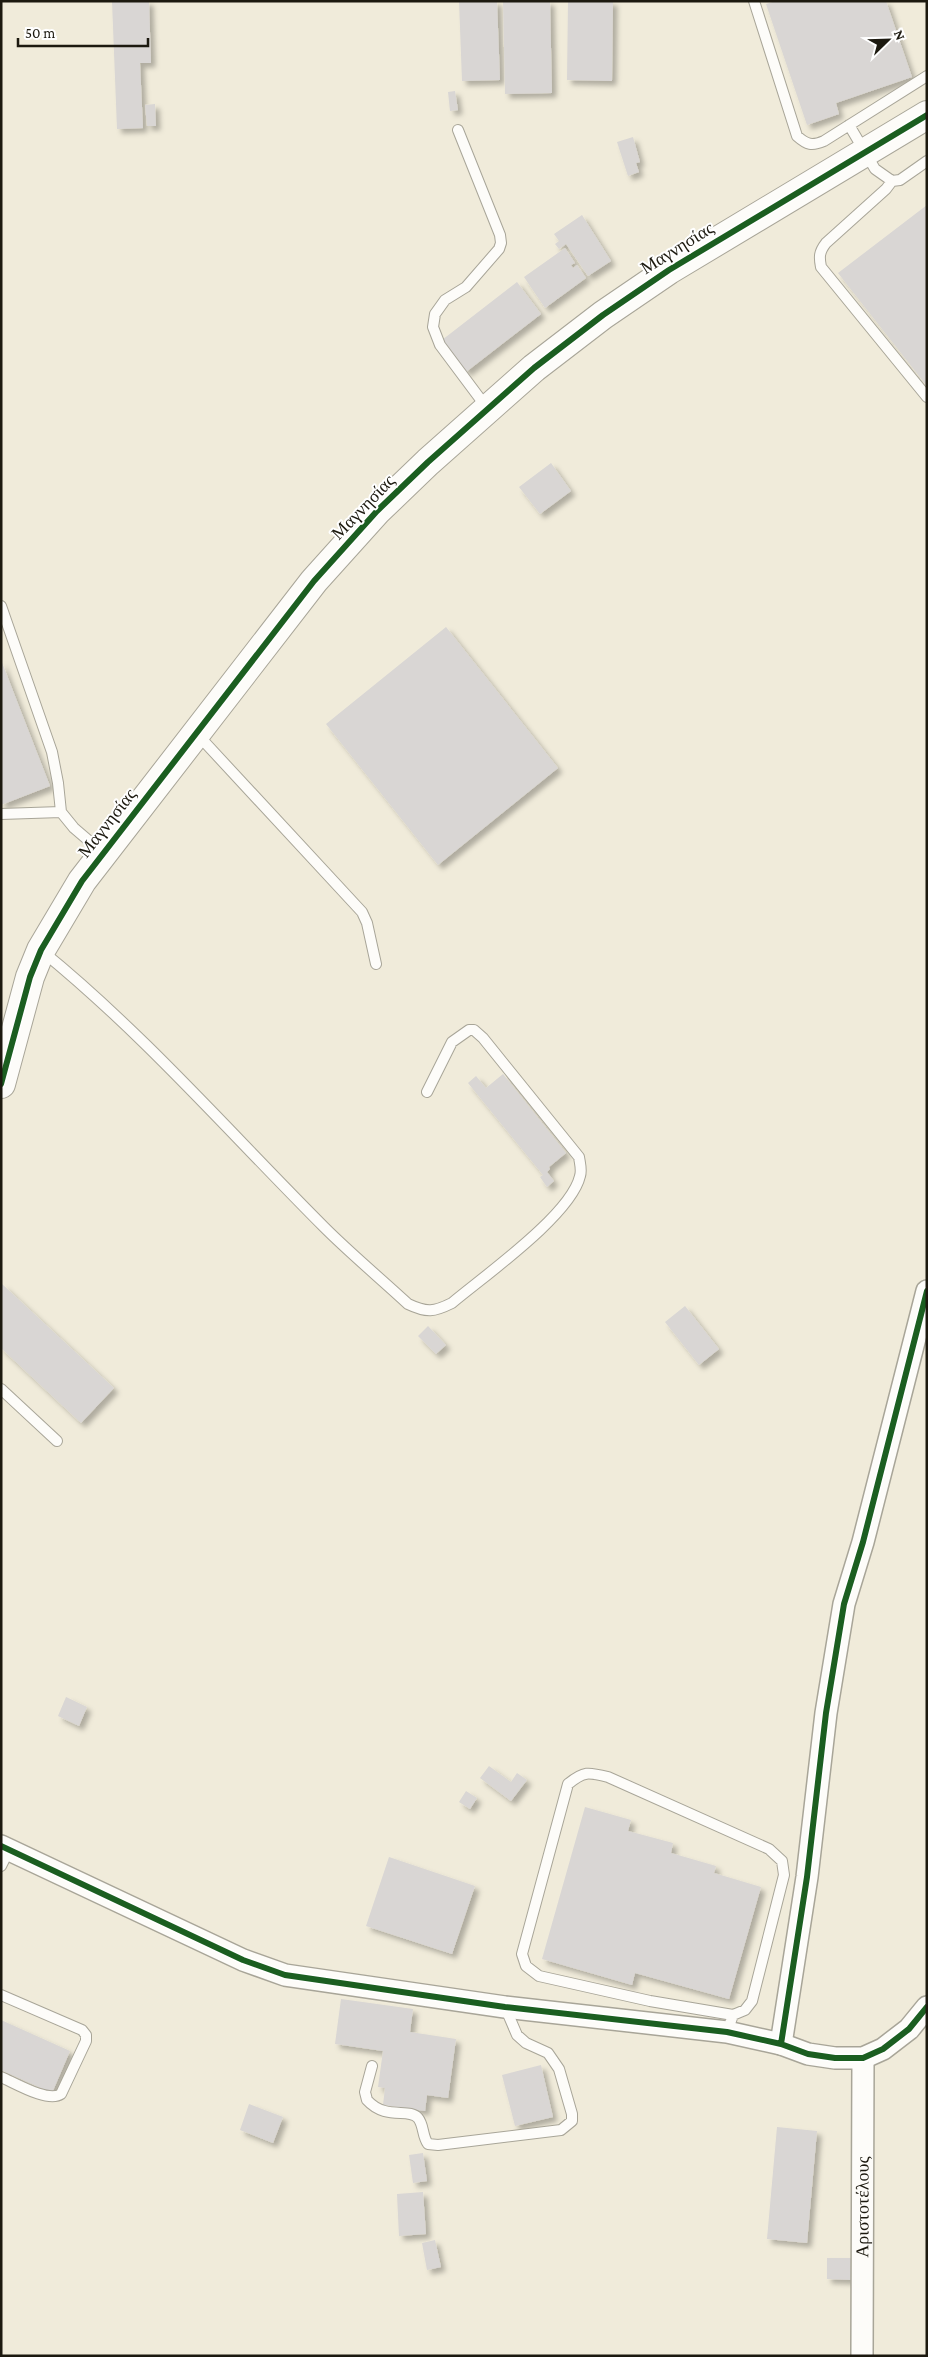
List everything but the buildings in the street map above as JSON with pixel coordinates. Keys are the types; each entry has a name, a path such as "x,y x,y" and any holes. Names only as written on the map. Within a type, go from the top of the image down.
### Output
{"street":[{"name":"Μαγνησίας","path":"1,1084 30,977 41,950 82,880 320,574 377,511 534,368 603,315 661,275 927,115"},
{"path":"781,2044 807,1877 826,1713 844,1604 863,1542 927,1291"},
{"path":"4,1854 243,1960 286,1975 352,1986 505,2007 730,2024 808,2054 835,2058 863,2058 883,2049 909,2029 927,2007"},
{"name":"Αριστοτέλους","path":"862,2356 863,2058"}],"lane":[{"path":"754,1 797,136 805,143 813,145 824,141 927,76"},
{"path":"849,125 875,169 892,181 900,180 927,161"},
{"path":"458,130 502,243 466,288 445,300 436,314 433,327 440,345 487,409"},
{"path":"892,181 886,189 826,243 821,250 819,258 821,267 927,397"},
{"path":"1,606 52,752 61,812 74,828 102,853"},
{"path":"197,734 362,912 367,922 376,964"},
{"path":"1,814 61,812"},
{"path":"41,950 93,995 326,1228 408,1304 423,1311 439,1310 452,1303 536,1235 562,1208 577,1185 581,1167 579,1157 483,1038 474,1030 469,1030 452,1042 427,1092"},
{"path":"1,1389 58,1441"},
{"path":"592,1773 608,1778 769,1849 782,1862 784,1875 752,2001 746,2010 730,2024 650,2001 539,1976 526,1966 522,1954 568,1784 580,1774 592,1773"},
{"path":"1,1996 82,2030 86,2035 86,2041 57,2097 46,2096 1,2077"},
{"path":"372,2066 365,2092 367,2100 380,2111 412,2113 418,2117 428,2144 438,2146 562,2130 572,2121 572,2114 558,2069 548,2053 526,2043 517,2035 505,2007"}],"cycle path":[{"path":"1,1084 30,977 41,950 82,881 314,581 377,511 428,462 534,368 603,315 669,270 927,115"},
{"path":"781,2044 807,1877 826,1713 844,1604 863,1542 927,1291"},
{"path":"1,1846 243,1960 285,1975 505,2007 727,2032 781,2044 808,2054 835,2058 863,2058 883,2049 909,2029 927,2007"}]}
